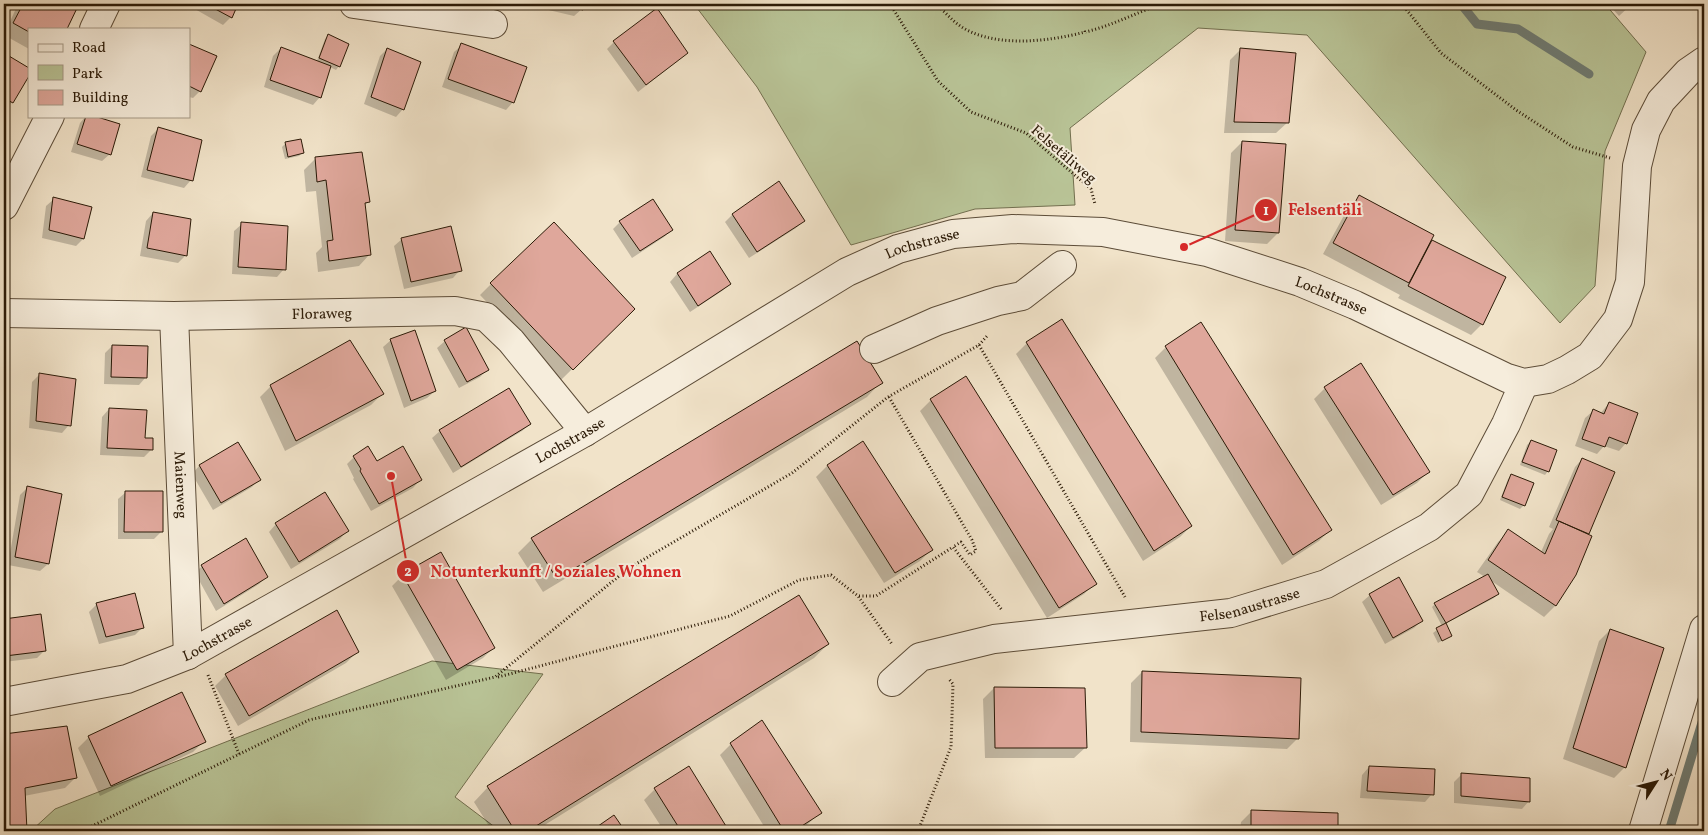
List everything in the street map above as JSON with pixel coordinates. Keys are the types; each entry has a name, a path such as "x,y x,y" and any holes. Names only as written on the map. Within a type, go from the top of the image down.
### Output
{"street":[{"path":"94,28 106,4"},
{"path":"354,4 417,9 493,24"},
{"name":"Lochstrasse","path":"4,702 126,679 193,652 585,432 847,272 898,250 953,234 1005,229 1103,232 1208,252 1300,282 1355,304 1506,378 1524,383 1548,379 1590,356 1618,320 1630,282 1637,166 1646,130 1662,101 1688,72 1704,61"},
{"path":"4,206 49,118"},
{"path":"874,349 937,321 998,301 1022,296 1062,265"},
{"name":"Floraweg","path":"4,313 174,316 455,311 486,317 512,341 585,432"},
{"name":"Maienweg","path":"174,316 193,652"},
{"name":"Felsenaustrasse","path":"911,668 994,639 1231,613 1326,584 1429,527 1469,494 1506,424 1524,383"},
{"path":"1643,831 1704,629"}],"path":[{"name":"Felsetäliweg","path":"890,4 938,82 971,112 1026,133 1091,189 1103,232"},
{"path":"936,4 956,23 980,36 999,40 1039,40 1086,32 1161,4"},
{"path":"1402,4 1441,52 1516,110 1573,147 1637,166"},
{"path":"495,677 629,568 792,474 888,397 979,345 991,331"},
{"path":"979,345 1141,624"},
{"path":"858,596 876,596 961,542 970,555 976,551 972,540 888,397"},
{"path":"953,547 1022,636"},
{"path":"82,831 309,720 495,677 730,616 799,580 831,575 858,596 911,668 953,684 951,747 918,831"},
{"path":"193,652 240,754"}],"green space":[{"path":"694,4 1605,4 1646,52 1605,151 1595,286 1560,323 1307,35 1198,28 1070,128 1075,205 975,209 851,245 757,87"},
{"path":"432,661 543,674 455,797 500,831 31,831 55,809"}],"building":[{"path":"23,4 79,4 67,28 28,28 28,31 13,23"},
{"path":"206,4 238,4 232,18"},
{"path":"559,4 584,4 583,10"},
{"path":"657,8 688,53 646,85 613,41"},
{"path":"328,34 349,44 340,67 319,58"},
{"path":"461,43 527,67 514,103 448,79"},
{"path":"190,44 217,56 201,92 190,86"},
{"path":"281,47 331,66 321,98 270,80"},
{"path":"387,48 421,62 404,110 371,97"},
{"path":"1240,48 1296,53 1289,123 1234,122"},
{"path":"4,53 28,67 28,78 13,103 4,98"},
{"path":"85,118 100,118 120,124 111,155 77,144"},
{"path":"158,127 202,140 193,181 147,170"},
{"path":"301,139 304,153 288,157 285,142"},
{"path":"1242,141 1286,144 1279,233 1235,230"},
{"path":"362,152 370,202 365,203 371,255 329,261 327,241 333,240 326,180 317,182 315,157"},
{"path":"779,181 805,221 757,252 732,214"},
{"path":"1359,195 1434,235 1409,283 1333,243"},
{"path":"53,197 92,207 84,239 49,230"},
{"path":"653,199 673,230 640,251 619,221"},
{"path":"153,212 191,219 187,256 147,248"},
{"path":"241,222 288,226 286,270 238,267"},
{"path":"554,222 635,309 573,370 490,283"},
{"path":"451,226 462,271 411,282 401,238"},
{"path":"1432,240 1506,277 1483,325 1408,286"},
{"path":"710,251 731,284 698,306 677,273"},
{"path":"1062,319 1192,526 1154,551 1026,342"},
{"path":"1201,322 1332,530 1293,555 1165,346"},
{"path":"466,327 489,370 467,382 444,340"},
{"path":"415,330 436,391 411,401 390,339"},
{"path":"350,340 384,394 296,441 270,385"},
{"path":"857,341 883,383 557,579 531,538"},
{"path":"112,345 148,346 147,378 111,377"},
{"path":"1361,363 1430,472 1393,495 1324,387"},
{"path":"39,373 76,379 71,426 36,421"},
{"path":"966,376 1097,584 1059,608 930,399"},
{"path":"509,388 531,424 461,467 439,430"},
{"path":"1609,402 1638,413 1627,444 1609,437 1605,447 1582,439 1593,409 1604,414"},
{"path":"109,408 147,410 145,438 153,438 153,450 107,448"},
{"path":"1531,440 1557,450 1549,472 1522,462"},
{"path":"863,441 933,550 895,573 827,465"},
{"path":"238,442 261,480 221,503 199,465"},
{"path":"368,446 377,461 403,446 422,480 379,504 353,456"},
{"path":"1582,458 1615,472 1589,534 1556,520"},
{"path":"1511,474 1534,483 1525,506 1502,497"},
{"path":"27,486 62,494 49,564 15,557"},
{"path":"125,491 163,491 163,532 124,532"},
{"path":"325,492 349,531 299,562 275,523"},
{"path":"1559,521 1592,536 1576,575 1556,606 1488,560 1508,529 1545,554"},
{"path":"246,538 268,577 224,604 201,565"},
{"path":"441,552 495,648 457,670 402,574"},
{"path":"1488,574 1499,594 1446,623 1434,603"},
{"path":"1399,577 1423,621 1393,638 1369,594"},
{"path":"135,593 144,628 106,637 96,603"},
{"path":"799,595 829,644 528,831 515,831 487,786"},
{"path":"337,610 359,652 249,716 225,674"},
{"path":"41,614 46,651 5,656 4,619"},
{"path":"1446,623 1452,636 1442,641 1436,628"},
{"path":"1610,629 1664,648 1626,768 1573,748"},
{"path":"1142,671 1301,678 1299,739 1141,732"},
{"path":"994,687 1085,688 1087,748 995,748"},
{"path":"182,692 206,742 111,786 88,736"},
{"path":"762,720 822,813 794,831 784,831 730,743"},
{"path":"67,726 77,778 25,788 27,831 4,831 4,734"},
{"path":"689,766 729,831 681,831 654,788"},
{"path":"1369,766 1435,769 1434,795 1367,791"},
{"path":"1461,773 1530,778 1530,802 1461,796"},
{"path":"1251,810 1338,813 1338,831 1251,831"},
{"path":"614,815 625,831 591,831"}],"waterway":[{"path":"1461,4 1477,24 1518,29 1589,74"},
{"path":"1669,831 1704,716"}],"place":[{"name":"Felsentäli","path":"1184,247"},
{"name":"Notunterkunft / Soziales Wohnen","path":"391,476"}]}
